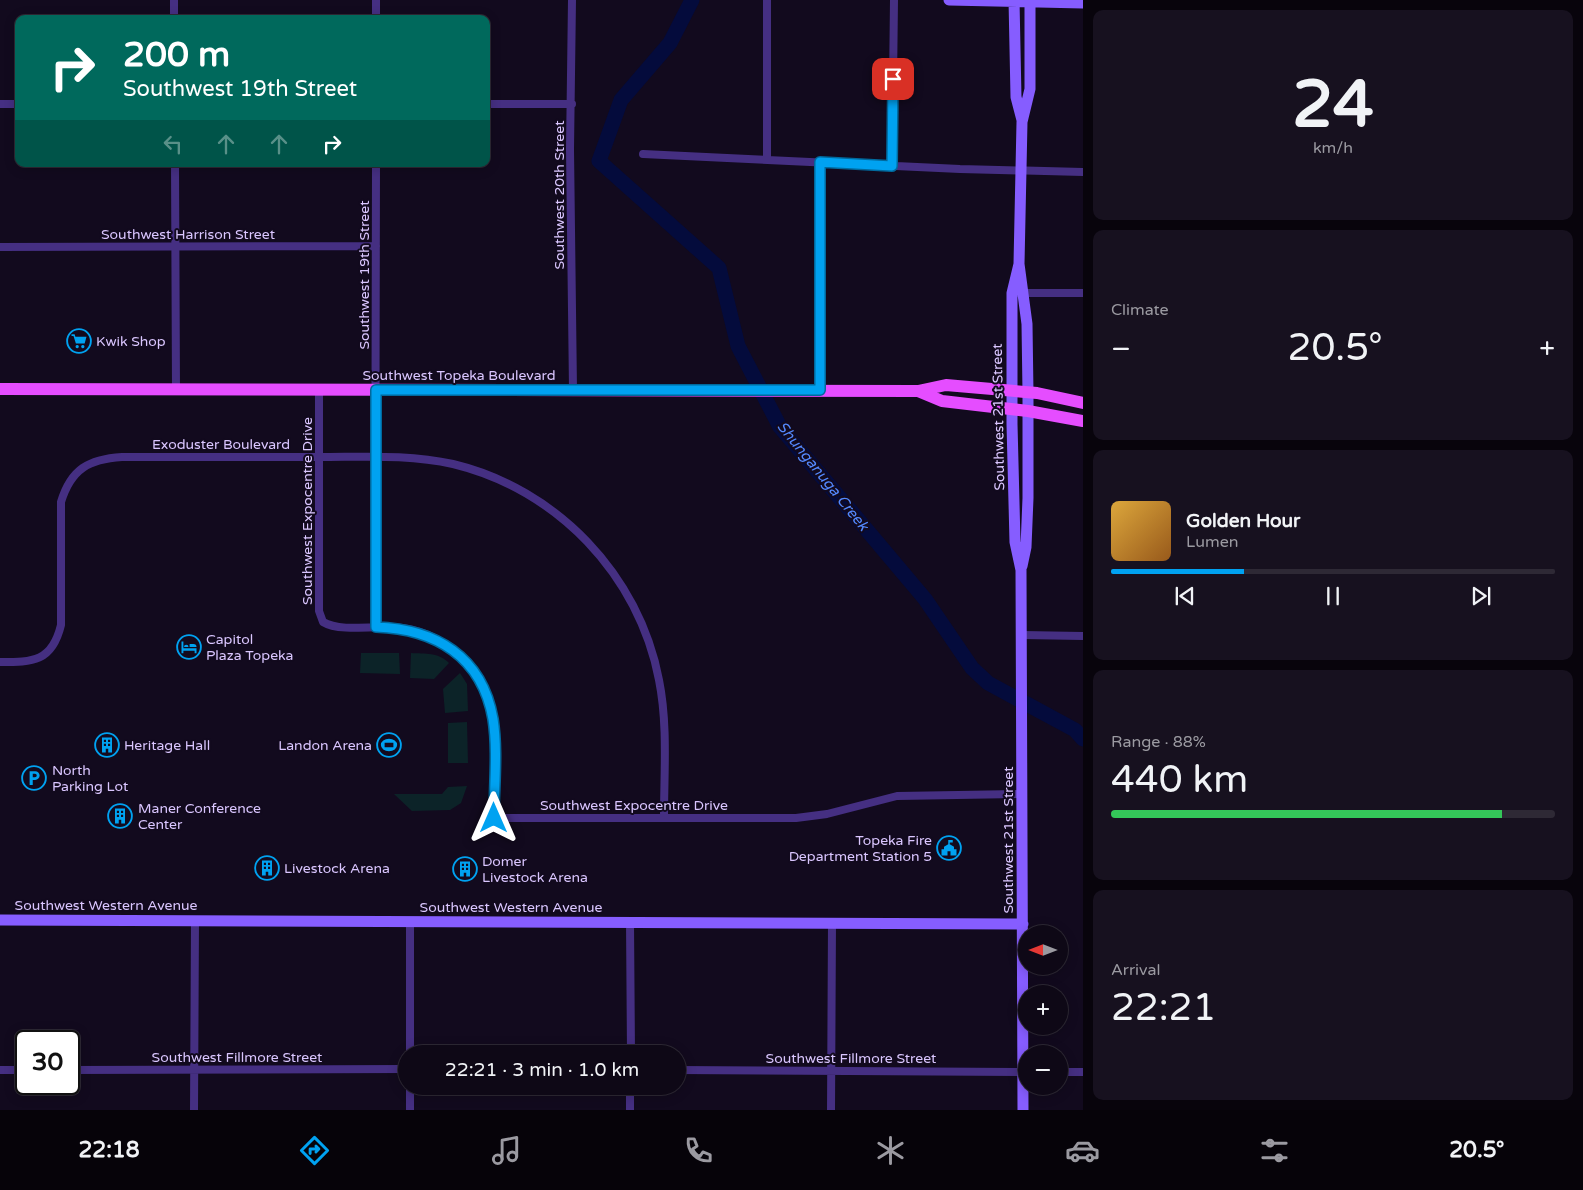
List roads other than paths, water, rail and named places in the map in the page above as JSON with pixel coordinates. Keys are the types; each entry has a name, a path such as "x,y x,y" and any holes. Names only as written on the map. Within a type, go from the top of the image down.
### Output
{"main road":[{"path":"949,0 1083,4"},
{"name":"Southwest 21st Street","path":"1014,1 1016,98 1022,122 1019,264 1027,324 1028,393 1026,547 1021,570"},
{"name":"Southwest 21st Street","path":"1022,122 1030,90 1030,1"},
{"name":"Southwest 21st Street","path":"1019,264 1012,293 1012,409 1015,542 1021,570 1024,1045"},
{"name":"Southwest Topeka Boulevard","path":"0,390 918,391 946,385 1028,393 1083,403"},
{"name":"Southwest Topeka Boulevard","path":"918,391 942,401 1028,411 1083,421"},
{"name":"Southwest Western Avenue","path":"0,920 1023,924"},
{"name":"Southwest 21st Street","path":"1023,1095 1023,1110"}],"street":[{"path":"174,0 174,15"},
{"path":"376,0 376,15"},
{"name":"Southwest 20th Street","path":"572,0 570,149 573,390"},
{"path":"767,0 767,160"},
{"path":"892,166 894,0"},
{"path":"0,104 15,104"},
{"path":"490,104 572,104"},
{"path":"643,154 892,166 1083,172"},
{"path":"820,162 820,390"},
{"path":"175,167 176,390"},
{"name":"Southwest 19th Street","path":"376,167 376,627"},
{"name":"Southwest Harrison Street","path":"0,247 376,246"},
{"path":"1012,293 1083,293"},
{"name":"Southwest Expocentre Drive","path":"318,390 320,457 319,611 323,622 327,624 415,631 438,640 460,656 485,690 493,721 494,818 796,818 827,814 897,796 1022,794"},
{"name":"Exoduster Boulevard","path":"0,662 29,662 37,660 51,649 58,636 61,625 61,502 65,487 72,478 87,464 95,460 122,457 410,457 446,462 481,472 507,483 544,504 567,522 607,564 637,612 656,666 664,723 664,818"},
{"path":"1022,635 1083,636"},
{"path":"194,1110 195,920"},
{"path":"410,921 410,1045"},
{"path":"630,922 631,1045"},
{"path":"831,1110 832,923"},
{"name":"Southwest Fillmore Street","path":"80,1070 398,1069"},
{"path":"0,1070 15,1070"},
{"name":"Southwest Fillmore Street","path":"686,1070 1018,1072"},
{"path":"1068,1072 1083,1072"},
{"path":"410,1095 410,1110"},
{"path":"630,1095 630,1110"}],"waterway":[{"name":"Shunganuga Creek","path":"692,0 670,43 621,100 599,161 719,268 738,346 780,427 925,599 972,668 988,683 1075,730 1083,739"}],"place":[{"name":"Kwik Shop","path":"79,341"},
{"name":"Capitol Plaza Topeka","path":"189,647"},
{"name":"Heritage Hall","path":"107,745"},
{"name":"Landon Arena","path":"389,745"},
{"name":"North Parking Lot","path":"34,778"},
{"name":"Maner Conference Center","path":"120,816"},
{"name":"Topeka Fire Department Station 5","path":"949,848"},
{"name":"Livestock Arena","path":"267,868"},
{"name":"Domer Livestock Arena","path":"465,869"}]}
